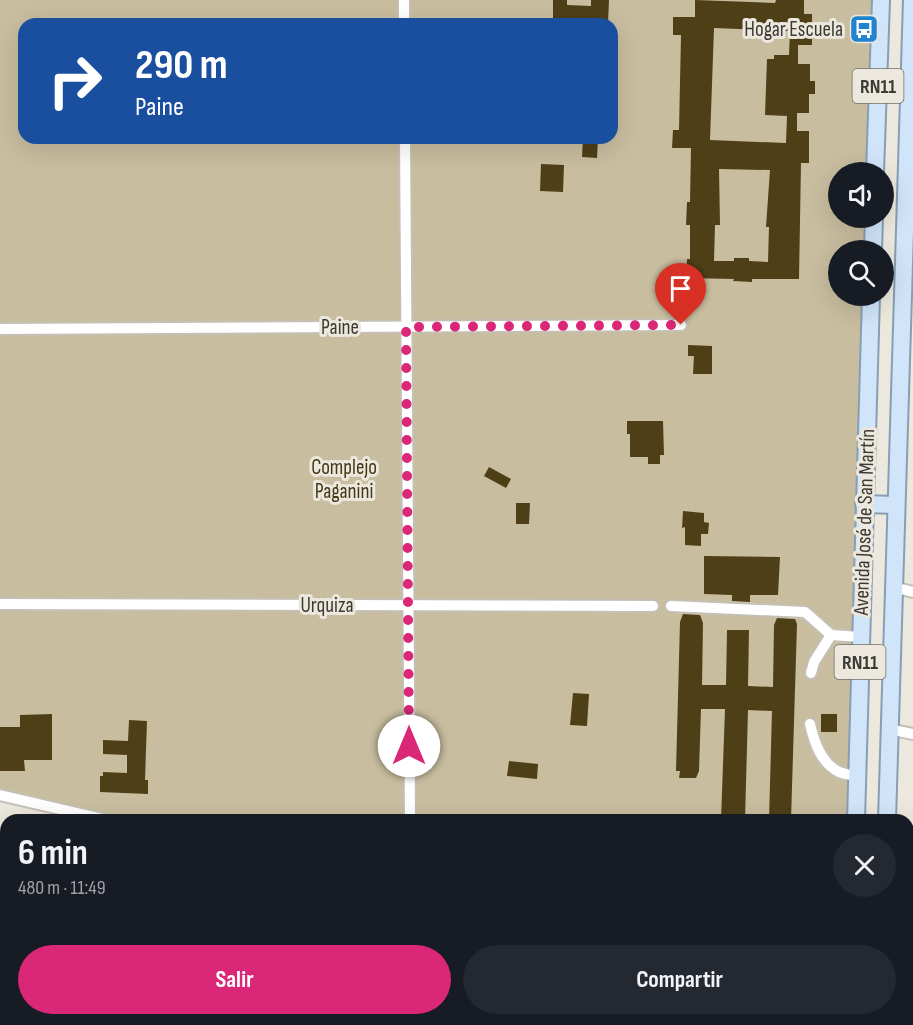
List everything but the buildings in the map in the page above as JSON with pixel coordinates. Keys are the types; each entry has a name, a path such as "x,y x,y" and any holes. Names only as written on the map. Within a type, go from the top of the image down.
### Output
{"main road":[{"name":"RN11","path":"875,162 881,0"},
{"name":"Avenida José de San Martín","path":"887,814 912,0"},
{"name":"Avenida José de San Martín","path":"856,814 871,306"},
{"path":"864,504 896,505"}],"street":[{"path":"404,0 404,18"},
{"path":"405,144 410,814"},
{"name":"Paine","path":"0,329 681,325"},
{"path":"893,587 913,592"},
{"name":"Urquiza","path":"0,604 653,606"},
{"path":"670,606 805,612 831,635 861,637"},
{"path":"811,673 814,662 831,635"},
{"path":"810,724 814,742 824,759 838,771 857,777"},
{"path":"889,729 913,734"},
{"path":"0,795 81,814"}],"green space":[{"name":"Complejo Paganini","path":"0,0 881,0 875,162 828,162 828,228 874,228 873,240 828,240 828,306 871,306 856,814 81,814 0,795"}],"place":[{"name":"Hogar Escuela","path":"864,29"}],"route":[{"path":"409,746 406,327 681,325"}]}
